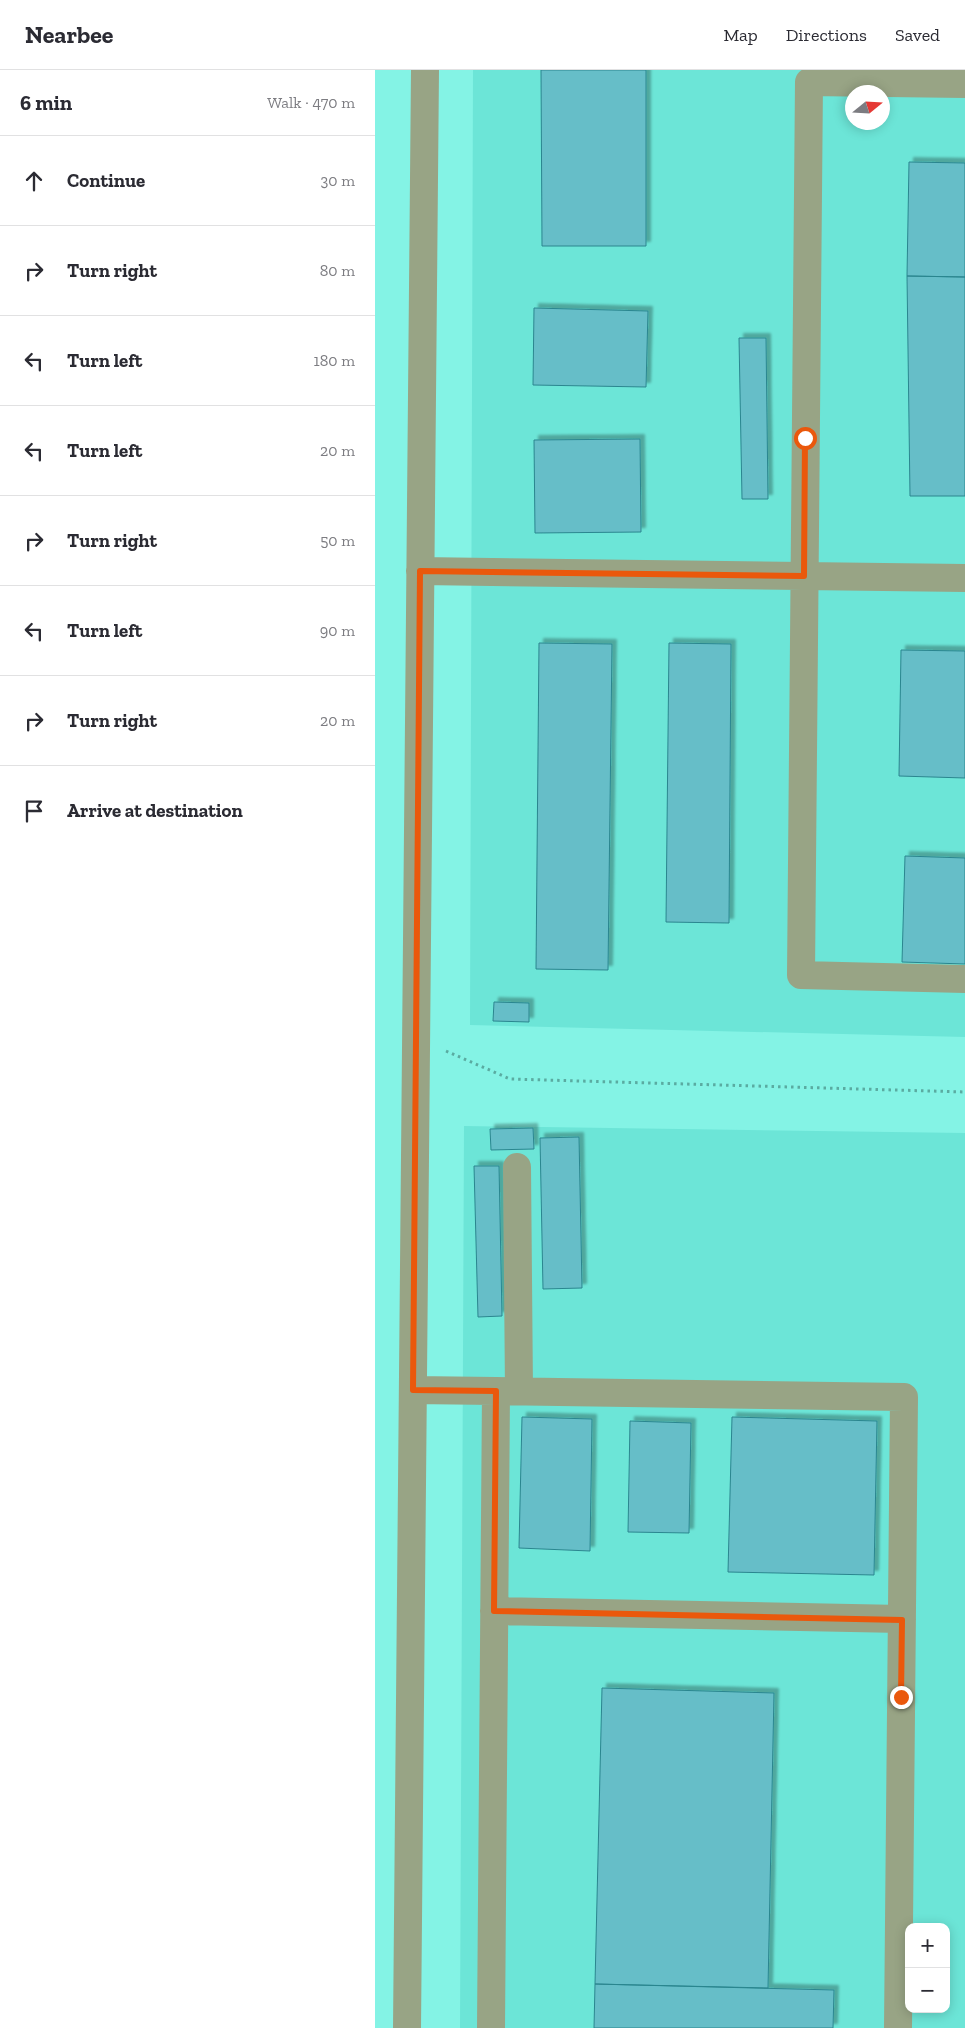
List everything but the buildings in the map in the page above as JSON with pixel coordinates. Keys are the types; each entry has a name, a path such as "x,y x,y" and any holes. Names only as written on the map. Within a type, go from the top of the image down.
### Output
{"street":[{"path":"407,2028 425,70"},
{"path":"965,84 809,82 801,975 965,979"},
{"path":"420,571 965,578"},
{"path":"491,2028 494,1611 507,1391 517,1167"},
{"path":"413,1390 905,1397 898,2028"},
{"path":"494,1611 902,1620"}],"path":[{"path":"416,1038 510,1080 965,1092"}],"shaded area":[{"path":"473,70 965,70 965,1037 470,1025"},
{"path":"464,1126 965,1133 965,2028 460,2028"}],"route":[{"path":"805,438 804,576 420,571 413,1390 496,1391 494,1611 902,1620 901,1697"}]}
